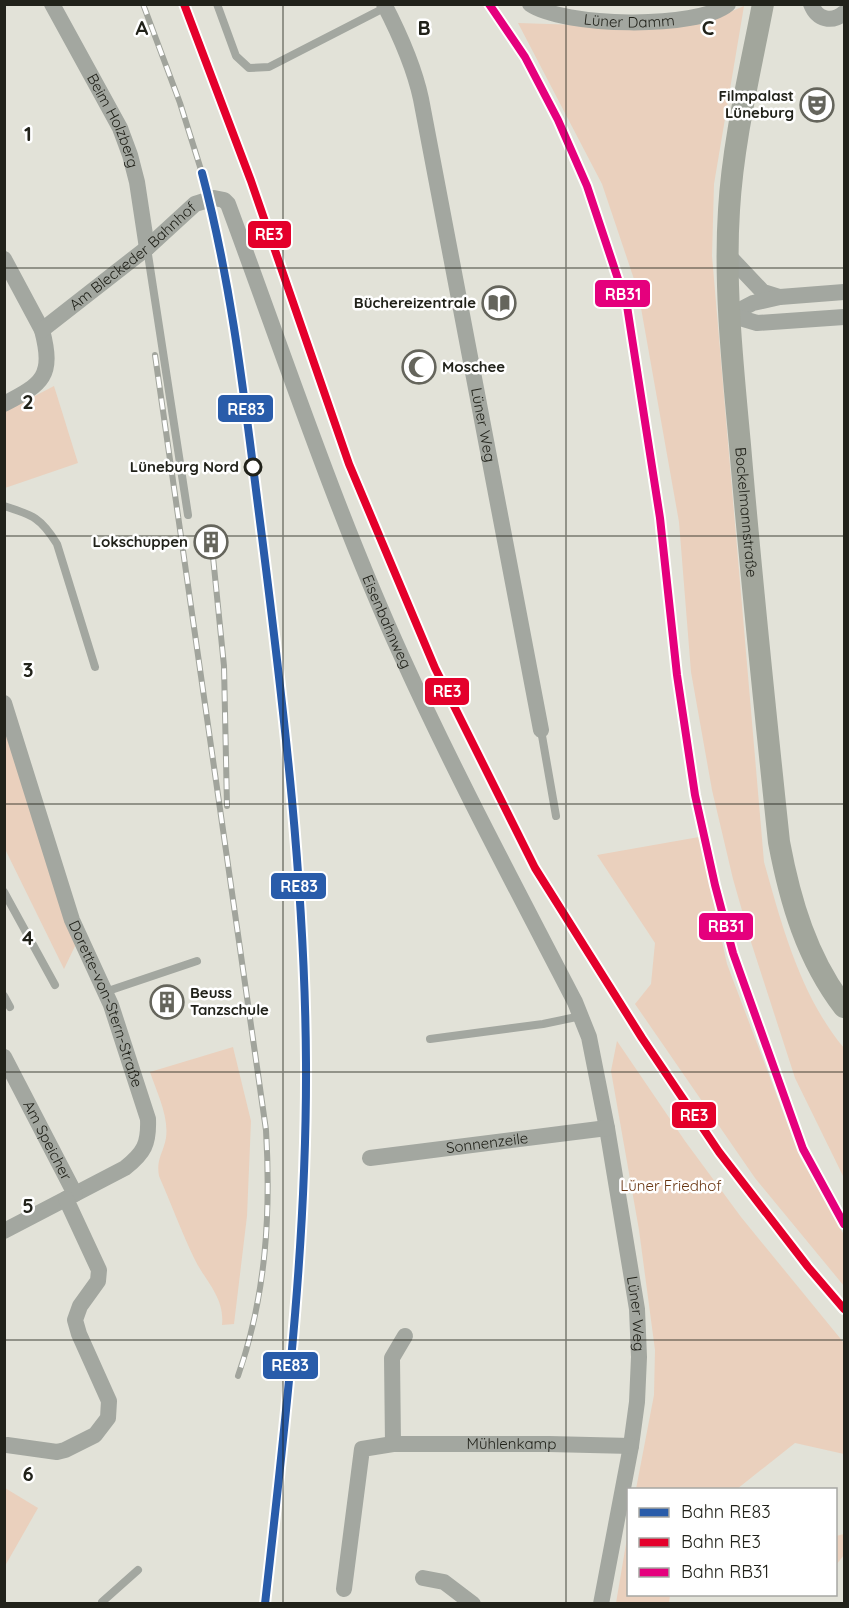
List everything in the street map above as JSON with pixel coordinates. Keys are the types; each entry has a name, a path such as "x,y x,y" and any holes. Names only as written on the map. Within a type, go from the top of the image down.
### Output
{"main road":[{"name":"Bockelmannstraße","path":"763,4 734,165 729,209 728,255 730,315 751,579 778,842 786,879 798,922 816,962 843,1001"}],"street":[{"name":"Beim Holzberg","path":"52,4 120,128 137,182 147,248"},
{"name":"Lüner Damm","path":"530,4 555,16 584,20 672,21 717,12 728,4"},
{"path":"811,4 817,15 823,18 836,18 844,12"},
{"name":"Lüner Weg","path":"385,6 402,41 417,81 421,99 540,730"},
{"name":"Am Bleckeder Bahnhof","path":"42,330 147,248 195,204 214,198 224,200 228,204"},
{"name":"Eisenbahnweg","path":"228,204 348,529 402,657 455,770 583,1020"},
{"path":"728,255 763,292 780,297"},
{"path":"4,259 42,330 45,340 46,368 42,379 32,389 4,404"},
{"path":"730,315 753,303 780,297 844,292"},
{"path":"730,315 757,323 844,317"},
{"name":"Dorette-von-Stern-Straße","path":"4,703 72,920 105,992 148,1119 148,1134 138,1158 125,1168 4,1231"},
{"name":"Lüner Weg","path":"583,1020 589,1037 607,1128 637,1309 639,1357 637,1402 631,1446 601,1604"},
{"name":"Am Speicher","path":"4,1057 70,1196 99,1270 98,1281 80,1306 75,1320 109,1401 108,1418 95,1435 65,1450 57,1452 7,1445"},
{"name":"Sonnenzeile","path":"370,1158 607,1128"},
{"path":"393,1444 392,1358 405,1336"},
{"name":"Mühlenkamp","path":"344,1589 362,1449 393,1444 631,1446"},
{"path":"423,1578 444,1582 473,1604"}],"lane":[{"path":"217,4 236,56 249,68 269,67 385,6"},
{"path":"147,248 188,515"},
{"path":"4,506 30,514 46,526 57,544 95,667"},
{"name":"Lüner Weg","path":"540,730 556,816"},
{"path":"4,892 55,985"},
{"path":"105,992 197,961"},
{"path":"4,996 10,1007"},
{"path":"430,1039 583,1020"},
{"path":"103,1604 102,1602 138,1570"}],"green space":[{"path":"744,6 714,184 712,256 764,862 786,936 805,984 829,1028 844,1048 844,1178 795,1078 751,942 712,790 691,672 679,522 638,291 602,184 518,23 673,28 711,20"},
{"path":"54,386 78,463 5,488 4,412"},
{"path":"4,725 76,944 64,969 5,849"},
{"path":"699,837 727,964 800,1157 844,1235 844,1286 755,1178 635,1004 651,984 655,943 597,855"},
{"name":"Lüner Friedhof","path":"617,1041 685,1141 741,1217 844,1343 844,1454 795,1443 738,1488 636,1488 654,1395 655,1350 639,1230 611,1071"},
{"path":"233,1047 251,1121 247,1216 234,1324 222,1325 222,1315 217,1298 194,1258 159,1176 159,1161 166,1138 166,1121 150,1072"},
{"path":"5,1488 38,1508 5,1566"},
{"path":"844,1534 844,1555 837,1564 837,1536"},
{"path":"627,1538 627,1596 670,1596 669,1603 616,1603"}],"railway":[{"path":"143,4 180,103 202,173"},
{"path":"155,355 266,1130 268,1193 264,1254 255,1316 238,1376"},
{"path":"211,537 224,666 227,806"}],"rail line":[{"name":"RE3","path":"184,4 251,181 349,464 435,668 535,868 642,1038 719,1152 808,1267 844,1309"},
{"name":"RB31","path":"489,4 525,57 558,120 587,186 627,306 660,518 677,675 695,795 715,885 733,953 803,1149 844,1224"},
{"name":"RE83","path":"202,173 231,308 270,602 292,799 305,997 305,1131 299,1266 265,1604"}],"place":[{"name":"Filmpalast Lüneburg","path":"817,105"},
{"name":"Büchereizentrale","path":"499,303"},
{"name":"Moschee","path":"419,367"},
{"name":"Lüneburg Nord","path":"253,467"},
{"name":"Lokschuppen","path":"211,542"},
{"name":"Beuss Tanzschule","path":"167,1002"}]}
